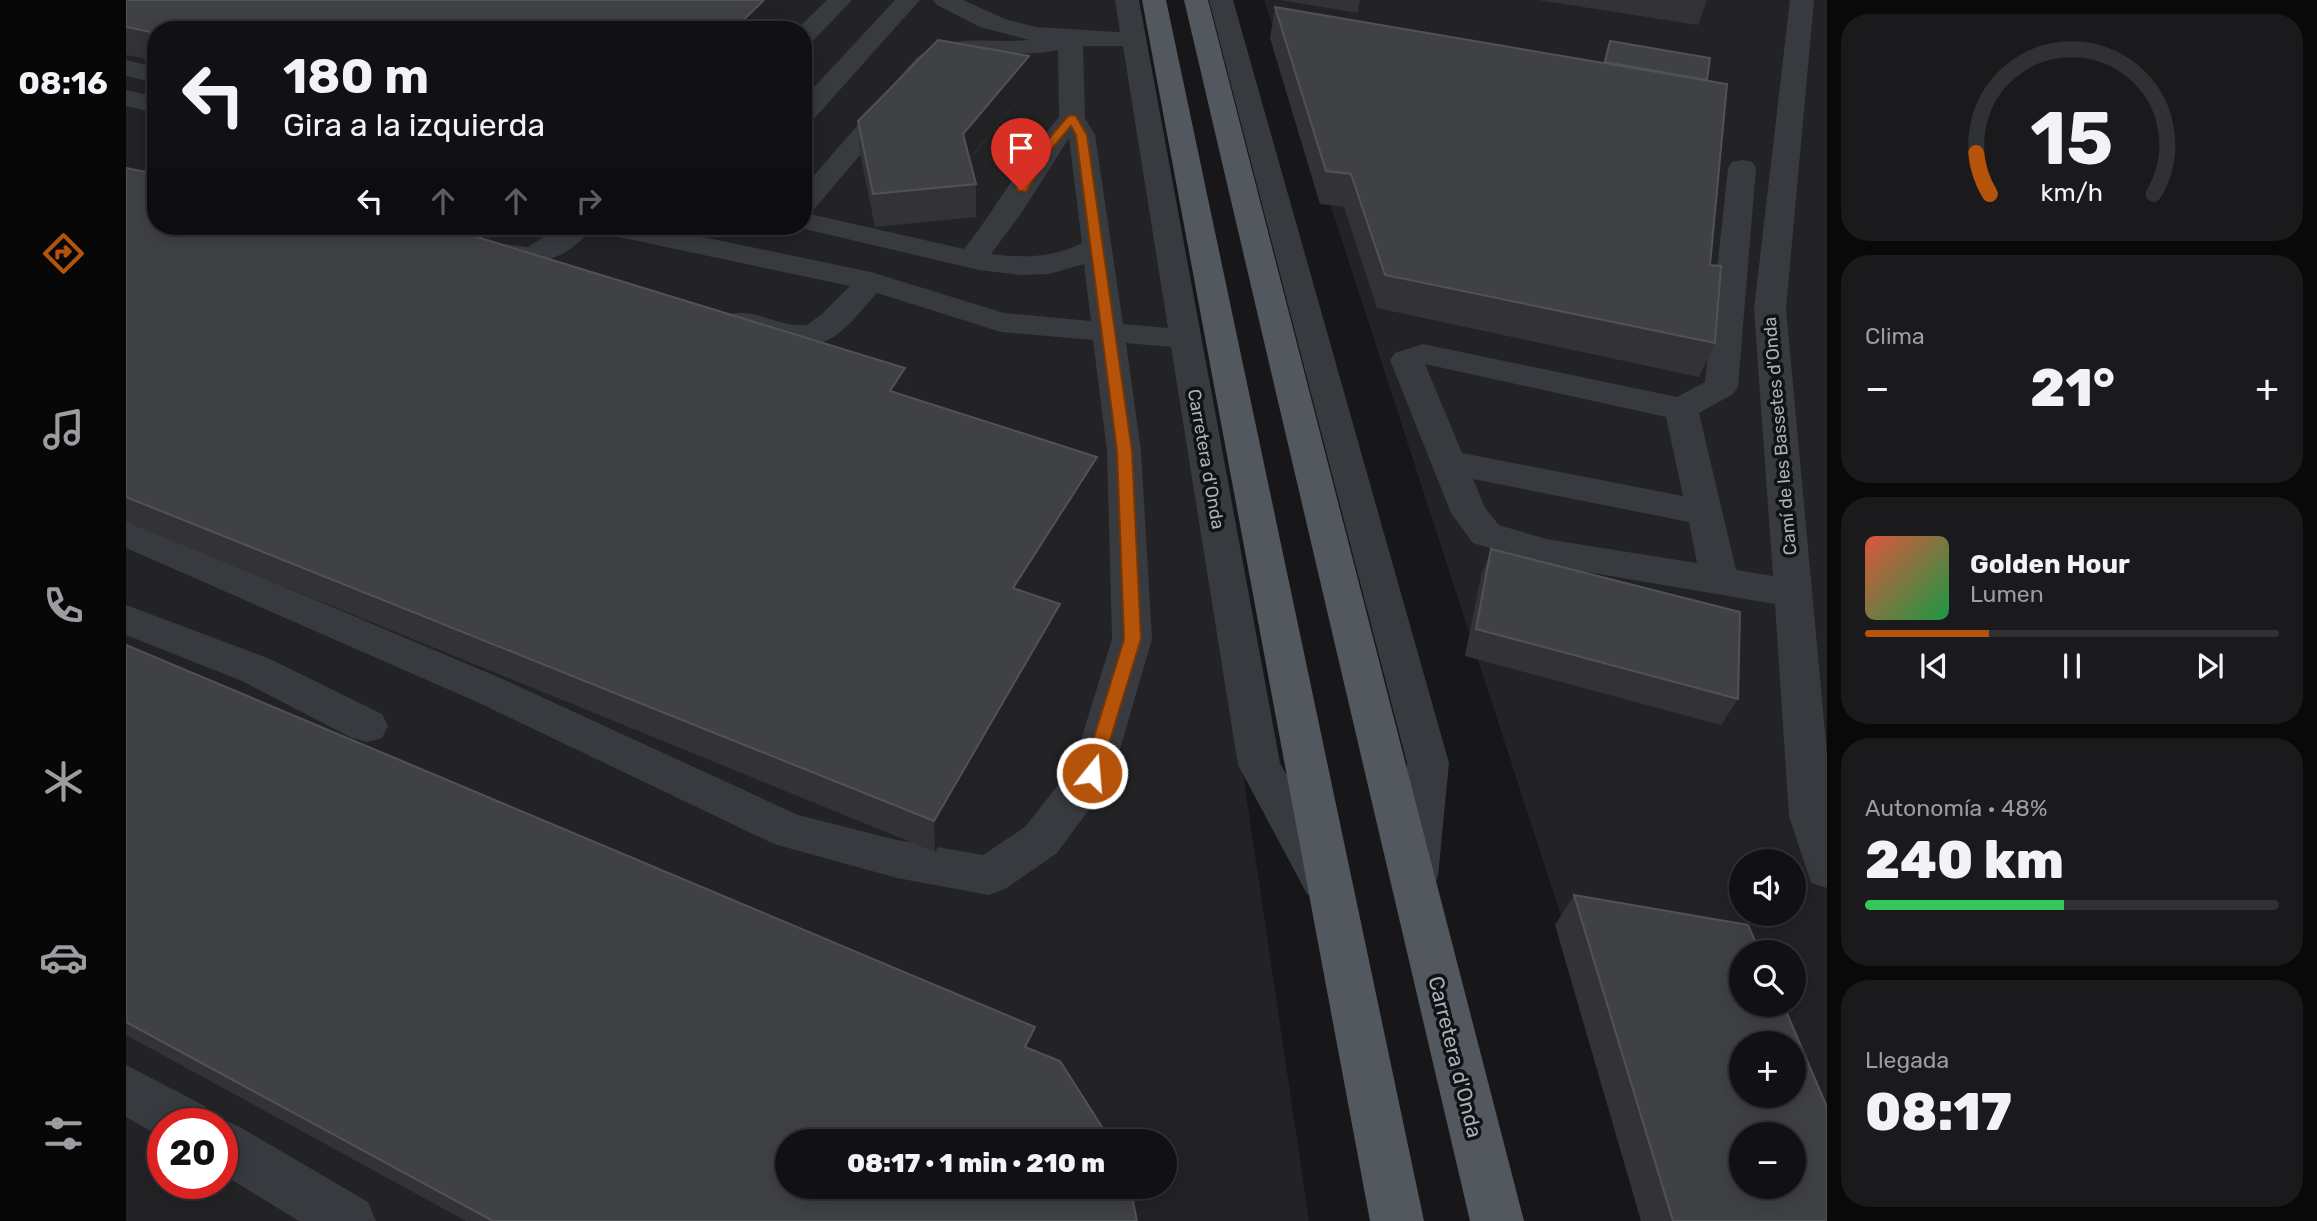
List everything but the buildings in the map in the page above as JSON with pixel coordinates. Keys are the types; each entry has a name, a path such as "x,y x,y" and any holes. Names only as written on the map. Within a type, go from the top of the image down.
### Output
{"main road":[{"name":"Carretera d'Onda","path":"1154,0 1397,1221"},
{"name":"Carretera d'Onda","path":"1196,0 1497,1221"}],"street":[{"path":"812,28 840,0"},
{"path":"812,105 908,0"},
{"path":"945,0 977,17 1006,28 1070,39 1134,39"},
{"name":"Carretera d'Onda","path":"1127,0 1259,765 1334,900"},
{"name":"Carretera d'Onda","path":"1221,0 1428,763 1415,892"},
{"name":"Camí de les Bassetes d'Onda","path":"1802,0 1770,309 1811,816 1827,869"},
{"path":"126,533 491,691 790,831 897,859 989,875 1041,840 1092,773 1132,639 1125,451 1082,135 1072,118 1070,39"},
{"path":"812,196 925,63 939,51 975,47 1037,47 1070,39"},
{"path":"126,68 147,73"},
{"path":"126,98 147,103"},
{"path":"972,259 1008,212 1049,145 1072,118"},
{"path":"1742,168 1721,387 1681,409 1423,354 1406,360 1469,513 1486,534 1546,552 1793,593"},
{"path":"812,223 972,259 1020,266 1049,265 1074,258 1098,246"},
{"path":"532,257 547,251 567,235"},
{"path":"652,235 872,281 1002,322 1185,339"},
{"path":"465,247 532,257 569,270"},
{"path":"708,311 785,333 820,331 872,281"},
{"path":"1681,409 1720,581"},
{"path":"1448,461 1705,513"},
{"path":"126,619 256,670 367,726"},
{"path":"126,1088 160,1108"},
{"path":"238,1155 349,1221"}],"shaded area":[{"path":"126,0 1129,0 1309,1221 126,1221"},
{"path":"1264,0 1827,0 1827,1221 1660,1221"}],"route":[{"path":"1021,190 1049,145 1072,118 1082,135 1098,246 1107,332 1125,451 1130,544 1132,639 1092,773"}]}
